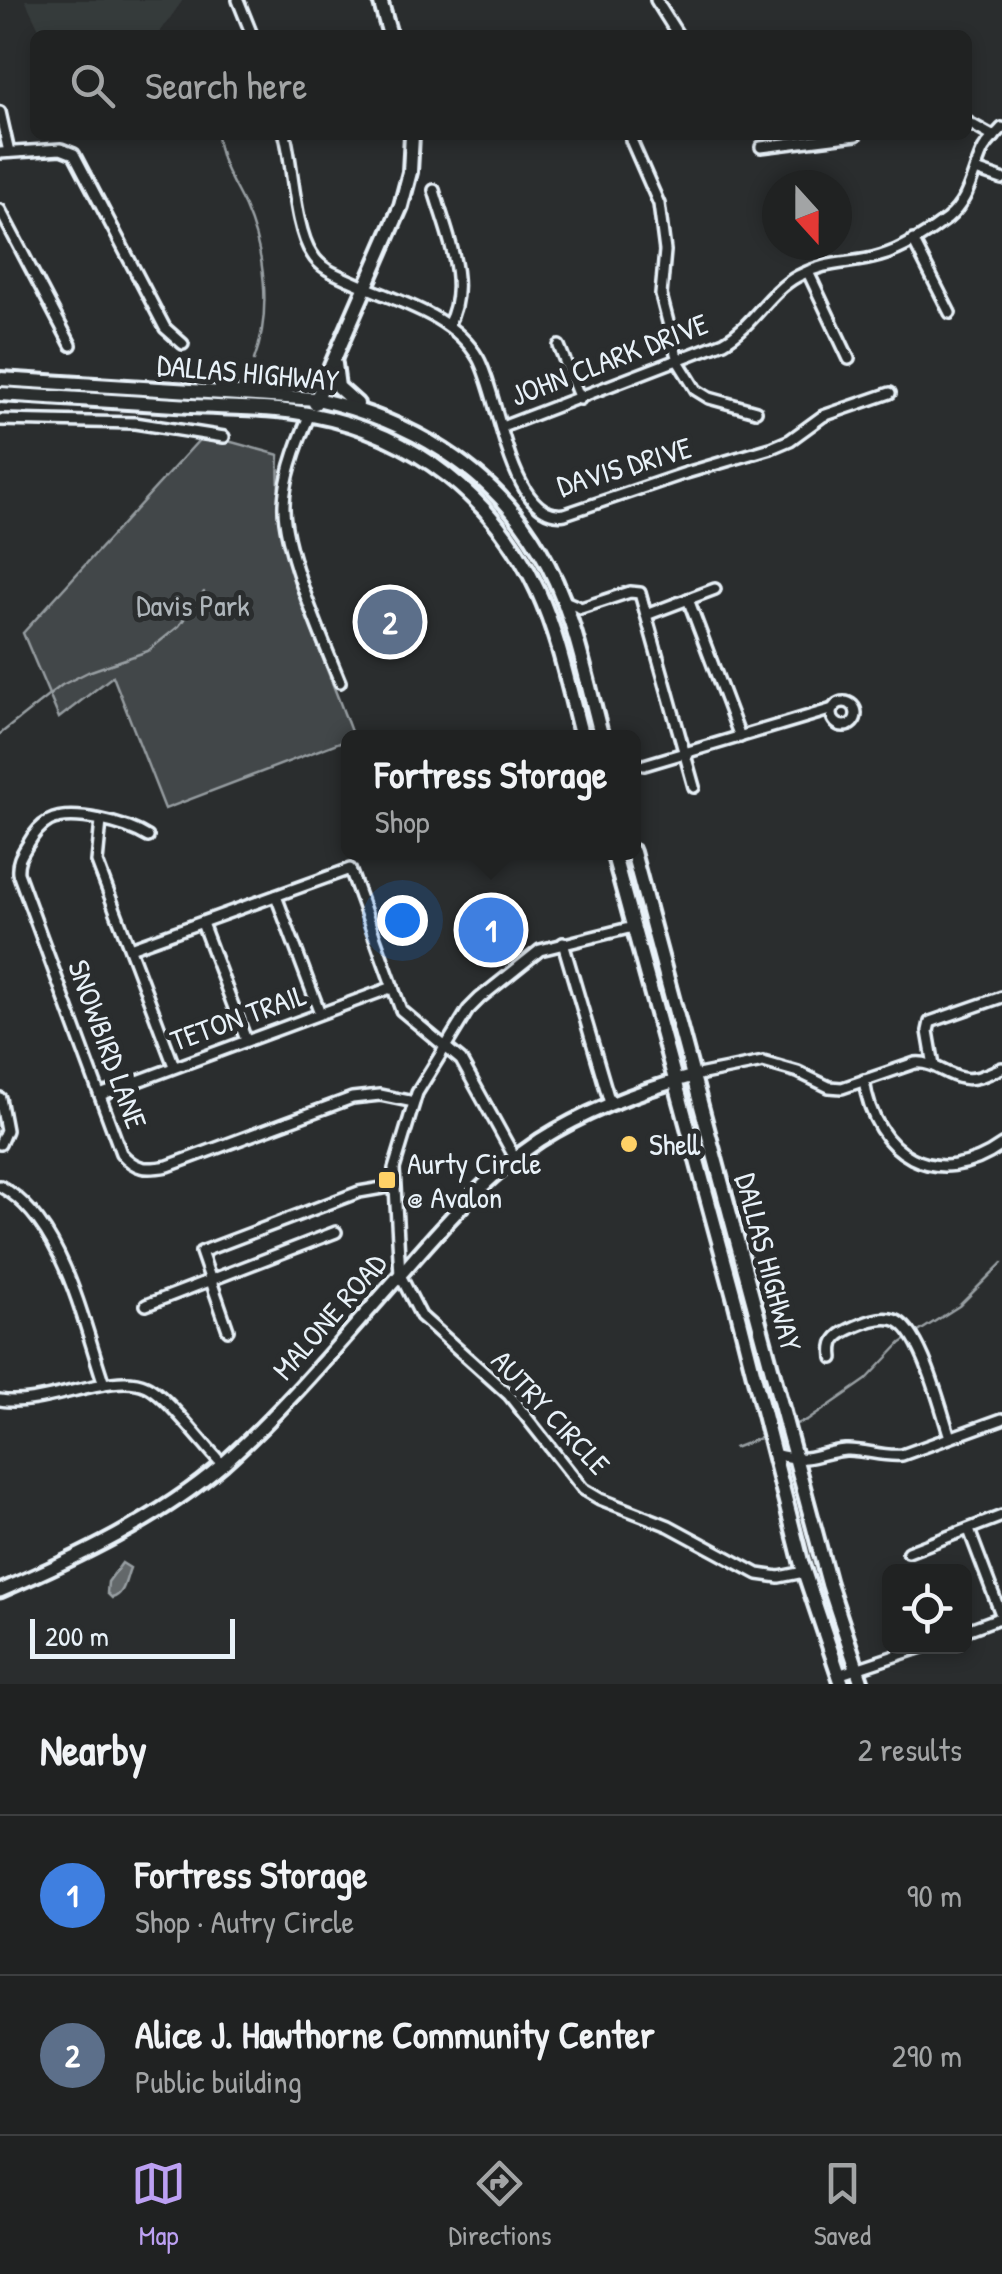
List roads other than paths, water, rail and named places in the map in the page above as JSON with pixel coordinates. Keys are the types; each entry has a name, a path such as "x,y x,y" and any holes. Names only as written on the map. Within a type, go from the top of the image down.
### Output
{"main road":[{"path":"380,0 389,30"},
{"path":"310,414 402,206 412,140"},
{"path":"337,355 334,370 338,388 366,412"},
{"name":"DALLAS HIGHWAY","path":"0,376 317,399 366,412 440,446 475,472 524,526 540,550 572,628 600,730"},
{"name":"DALLAS HIGHWAY","path":"0,394 310,414 370,431 424,458 470,493 496,522 542,600 580,730"},
{"name":"DALLAS HIGHWAY","path":"616,860 740,1316 804,1572 840,1680"},
{"name":"DALLAS HIGHWAY","path":"634,860 828,1584 862,1684"}],"street":[{"path":"238,0 250,30"},
{"path":"656,0 675,30"},
{"path":"0,112 4,152 70,150 78,158 165,328 184,344"},
{"path":"972,125 994,137"},
{"name":"JOHN CLARK DRIVE","path":"502,427 678,361 741,332 794,278 827,263 879,257 913,240 948,218 968,194 984,148 1002,128"},
{"name":"DAVIS DRIVE","path":"286,140 303,232 312,255 324,267 448,325 479,359 518,477 538,508 555,516 771,448 790,440 823,416 890,393"},
{"path":"630,140 659,204 665,251 663,311 678,361 696,390 709,398 756,411"},
{"path":"761,147 816,140"},
{"path":"976,170 1002,179"},
{"path":"434,190 459,285 448,325"},
{"path":"0,210 72,345"},
{"path":"913,240 950,313"},
{"path":"808,272 849,359"},
{"path":"559,346 580,399"},
{"path":"310,414 289,477 284,516 311,607 340,682"},
{"path":"0,420 134,423 224,437"},
{"path":"646,615 715,589"},
{"path":"562,599 580,608 637,592 694,788"},
{"path":"688,599 740,737"},
{"path":"572,628 580,608"},
{"path":"644,765 834,709"},
{"name":"SNOWBIRD LANE","path":"148,837 129,826 63,816 46,822 17,862 121,1153 130,1164 144,1170 168,1166 352,1098 380,1095 414,1102"},
{"path":"100,822 96,862 174,1066"},
{"path":"130,948 350,869 401,1010 460,1060 515,1158"},
{"path":"276,896 320,1014"},
{"path":"202,923 246,1040"},
{"name":"AUTRY CIRCLE","path":"633,927 540,950 480,998 446,1046 414,1102 394,1169 400,1274 421,1316 510,1395 583,1488 670,1526 758,1574 779,1577 804,1572"},
{"path":"563,943 610,1103"},
{"name":"TETON TRAIL","path":"100,1095 393,987"},
{"path":"934,1066 930,1022 1002,996"},
{"path":"693,1076 763,1062 842,1088 915,1063 925,1062 962,1078 976,1078 1002,1068"},
{"name":"MALONE ROAD","path":"0,1591 75,1558 148,1516 222,1464 280,1410 466,1199 515,1158 570,1122 610,1103 693,1076"},
{"path":"864,1080 868,1109 882,1131 896,1150 919,1161 954,1166 973,1161 1002,1145"},
{"path":"0,1098 6,1130 0,1144"},
{"path":"0,1186 32,1209 50,1235 104,1384"},
{"path":"228,1330 201,1252 359,1192 394,1186"},
{"path":"146,1306 336,1232"},
{"path":"833,1358 836,1337 846,1330 882,1318 897,1320 908,1328 919,1348 950,1437"},
{"path":"0,1400 16,1402 118,1381 147,1386 222,1464"},
{"path":"774,1454 797,1460 852,1450 902,1455 1002,1419"},
{"path":"908,1552 1002,1516"},
{"path":"969,1530 1002,1617 972,1628"},
{"path":"840,1680 856,1670 902,1654"}],"waterway":[{"path":"218,140 224,164 252,225 261,263 263,322 254,360"},
{"path":"0,734 62,685 148,651 179,626 204,592"},
{"path":"791,1425 807,1421 866,1380 901,1343 959,1306 1002,1263"},
{"path":"734,1448 765,1436"}],"place":[{"name":"Alice J. Hawthorne Community Center","path":"390,622"},
{"name":"Fortress Storage","path":"491,930"},
{"name":"Shell","path":"629,1144"},
{"name":"Aurty Circle @ Avalon","path":"387,1180"}],"park label":[{"name":"Davis Park","path":"193,605"}]}
